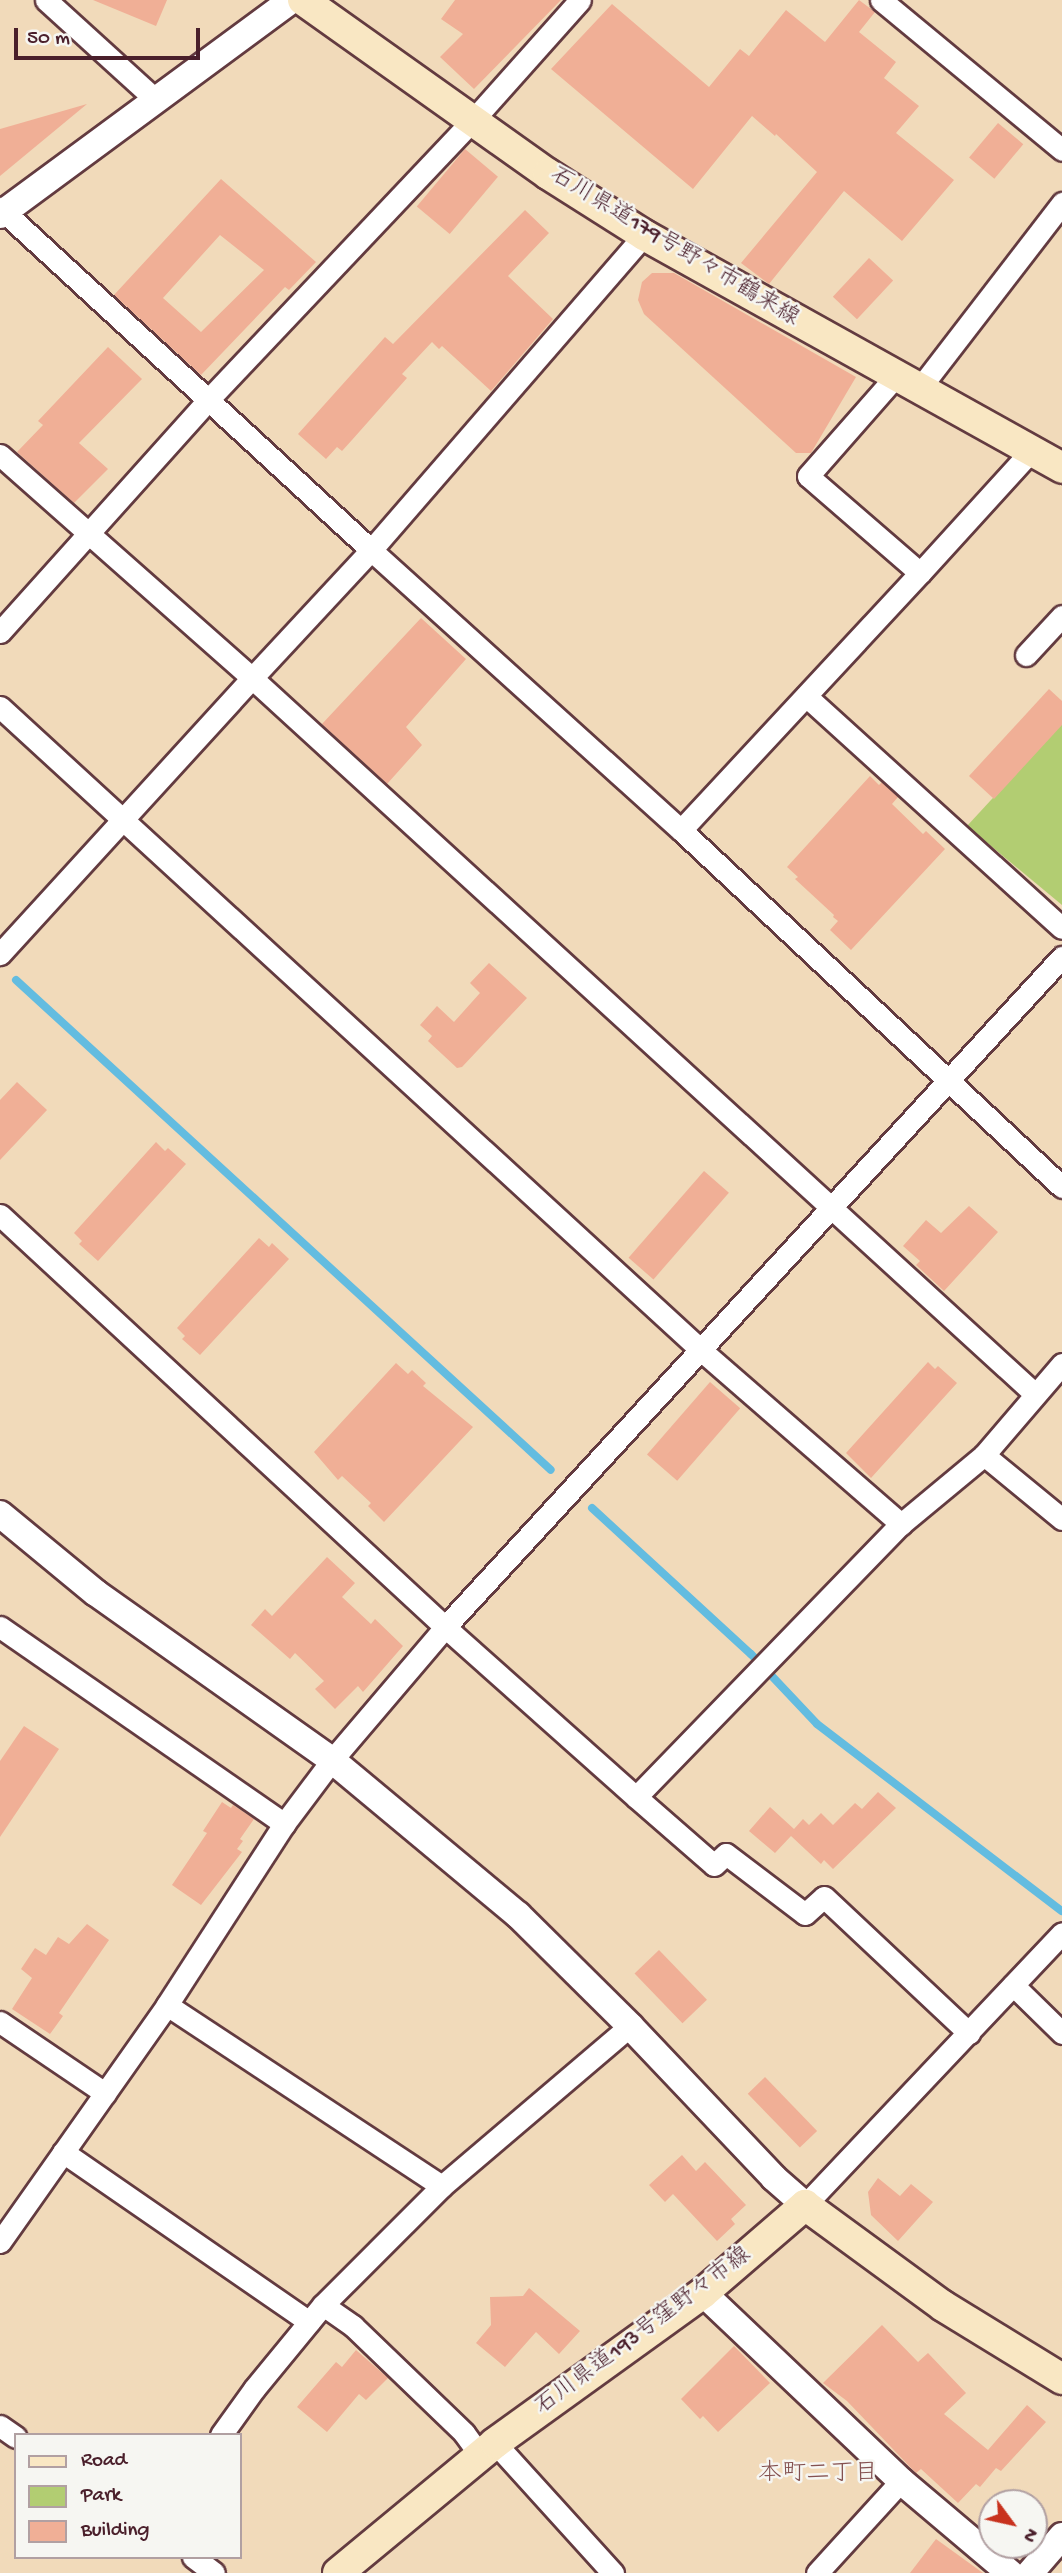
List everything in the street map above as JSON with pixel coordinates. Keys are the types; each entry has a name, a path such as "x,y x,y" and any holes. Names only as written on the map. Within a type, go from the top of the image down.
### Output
{"main road":[{"name":"石川県道179号野々市鶴来線","path":"303,0 548,174 645,235 1062,468"},
{"name":"石川県道193号窪野々市線","path":"338,2573 488,2449 703,2293 805,2205"},
{"path":"805,2205 943,2306 1062,2379"}],"street":[{"path":"46,0 156,100"},
{"path":"292,0 1,212 681,830 1062,1187"},
{"path":"0,632 88,537 208,400 474,119 580,0"},
{"path":"881,0 1062,150"},
{"path":"920,573 808,476 908,382 1062,202"},
{"path":"0,954 371,550 645,235"},
{"path":"681,830 1031,451"},
{"path":"0,456 88,537 252,678 1035,1394"},
{"path":"1026,655 1062,616"},
{"path":"806,696 1062,928"},
{"path":"0,707 702,1351 901,1524"},
{"path":"0,2242 167,2005 284,1824 332,1760 445,1627 1062,957"},
{"path":"0,1215 445,1627 714,1865 726,1854 805,1913 824,1897 969,2033"},
{"path":"636,1797 761,1665 901,1524 984,1455 1062,1364"},
{"path":"984,1455 1062,1519"},
{"path":"0,1514 96,1593 332,1760 518,1915 630,2026 774,2178 805,2205 1060,1935"},
{"path":"0,1628 284,1824"},
{"path":"1013,1985 1062,2033"},
{"path":"167,2005 442,2186"},
{"path":"0,2022 105,2092"},
{"path":"224,2433 323,2305 442,2186 630,2026"},
{"path":"63,2152 309,2322"},
{"path":"703,2293 901,2481 1010,2573"},
{"path":"323,2305 363,2336 464,2433 488,2449 613,2573"},
{"path":"817,2573 901,2481"},
{"path":"1030,2573 1062,2536"},
{"path":"196,2559 214,2573"}],"green space":[{"path":"1062,723 1062,905 967,826"}],"building":[{"path":"93,0 167,0 156,26"},
{"path":"455,0 561,0 474,89 440,57 463,34 441,19"},
{"path":"859,0 875,12 859,32 896,62 884,78 919,106 896,133 954,180 902,241 844,191 769,284 741,263 817,172 752,116 693,189 551,69 612,4 709,87 740,49 749,56 786,10 825,42"},
{"path":"87,104 0,176 0,129"},
{"path":"998,123 1023,144 994,179 969,157"},
{"path":"465,149 498,177 450,234 417,206"},
{"path":"221,179 316,262 289,290 285,287 201,375 114,295","holes":["220,235 264,270 201,332 163,298"]},
{"path":"525,210 549,233 508,276 553,319 491,391 442,346 439,349 432,342 402,374 407,378 342,451 337,447 326,459 298,434 385,337 393,344"},
{"path":"869,258 893,281 857,319 833,297"},
{"path":"652,273 674,273 856,377 811,453 796,453 644,314 638,300 642,282"},
{"path":"108,347 142,379 79,443 108,469 74,503 17,452 43,425 38,421"},
{"path":"421,618 466,659 406,727 422,745 387,784 322,724"},
{"path":"1049,689 1062,701 1062,725 994,799 969,776"},
{"path":"870,776 879,785 882,782 898,797 892,804 923,834 926,831 945,849 851,950 830,930 838,921 834,915 795,879 798,877 787,867"},
{"path":"489,963 527,998 462,1067 457,1068 428,1041 432,1036 420,1025 437,1006 454,1022 480,993 470,983"},
{"path":"17,1082 47,1110 0,1160 0,1100"},
{"path":"156,1142 165,1151 168,1148 186,1164 98,1261 79,1244 82,1241 74,1233"},
{"path":"704,1171 729,1193 653,1279 629,1258"},
{"path":"969,1206 998,1232 944,1291 916,1265 920,1261 903,1246 926,1220 941,1233"},
{"path":"259,1238 269,1247 272,1243 289,1259 200,1355 182,1339 185,1336 177,1328"},
{"path":"928,1362 935,1369 938,1366 957,1383 871,1478 846,1453"},
{"path":"396,1363 408,1374 412,1370 426,1383 423,1386 473,1427 384,1522 368,1506 371,1503 342,1476 338,1480 314,1452"},
{"path":"710,1382 740,1408 677,1481 647,1454"},
{"path":"327,1557 355,1583 342,1597 371,1624 375,1619 403,1646 363,1692 358,1686 335,1709 315,1689 324,1681 295,1653 290,1659 251,1625 265,1609 272,1616"},
{"path":"24,1726 59,1749 0,1837 0,1761"},
{"path":"878,1792 896,1808 833,1869 824,1860 821,1864 791,1836 775,1853 749,1831 770,1807 794,1829 803,1819 809,1825 821,1813 833,1825 855,1803 862,1809"},
{"path":"222,1802 231,1808 233,1805 254,1819 240,1839 243,1841 237,1849 242,1852 201,1905 172,1885 207,1833 203,1831"},
{"path":"87,1924 109,1940 59,2013 63,2016 50,2034 12,2009 32,1978 21,1969 35,1948 46,1955 58,1937 69,1944"},
{"path":"659,1950 707,2000 682,2023 635,1974"},
{"path":"765,2077 817,2131 800,2148 748,2094"},
{"path":"682,2155 696,2171 705,2162 746,2205 731,2219 735,2224 717,2241 673,2194 665,2202 649,2185"},
{"path":"878,2178 900,2196 911,2184 933,2202 898,2241 871,2215 868,2192"},
{"path":"529,2288 580,2331 559,2354 536,2332 505,2367 476,2343 491,2325 490,2297 523,2296"},
{"path":"882,2325 918,2362 928,2353 966,2393 944,2414 988,2450 1027,2405 1046,2422 1001,2471 996,2468 980,2487 976,2484 958,2503 921,2469 916,2473 847,2401 823,2383"},
{"path":"734,2346 770,2383 718,2432 703,2416 700,2419 681,2399"},
{"path":"356,2350 388,2378 366,2400 359,2394 327,2432 297,2407 336,2362 342,2367"},
{"path":"936,2539 983,2573 910,2573"}],"waterway":[{"path":"16,980 551,1470"},
{"path":"592,1508 751,1654 817,1724 1062,1911"}],"district":[{"name":"本町二丁目","path":"818,2475"}]}
